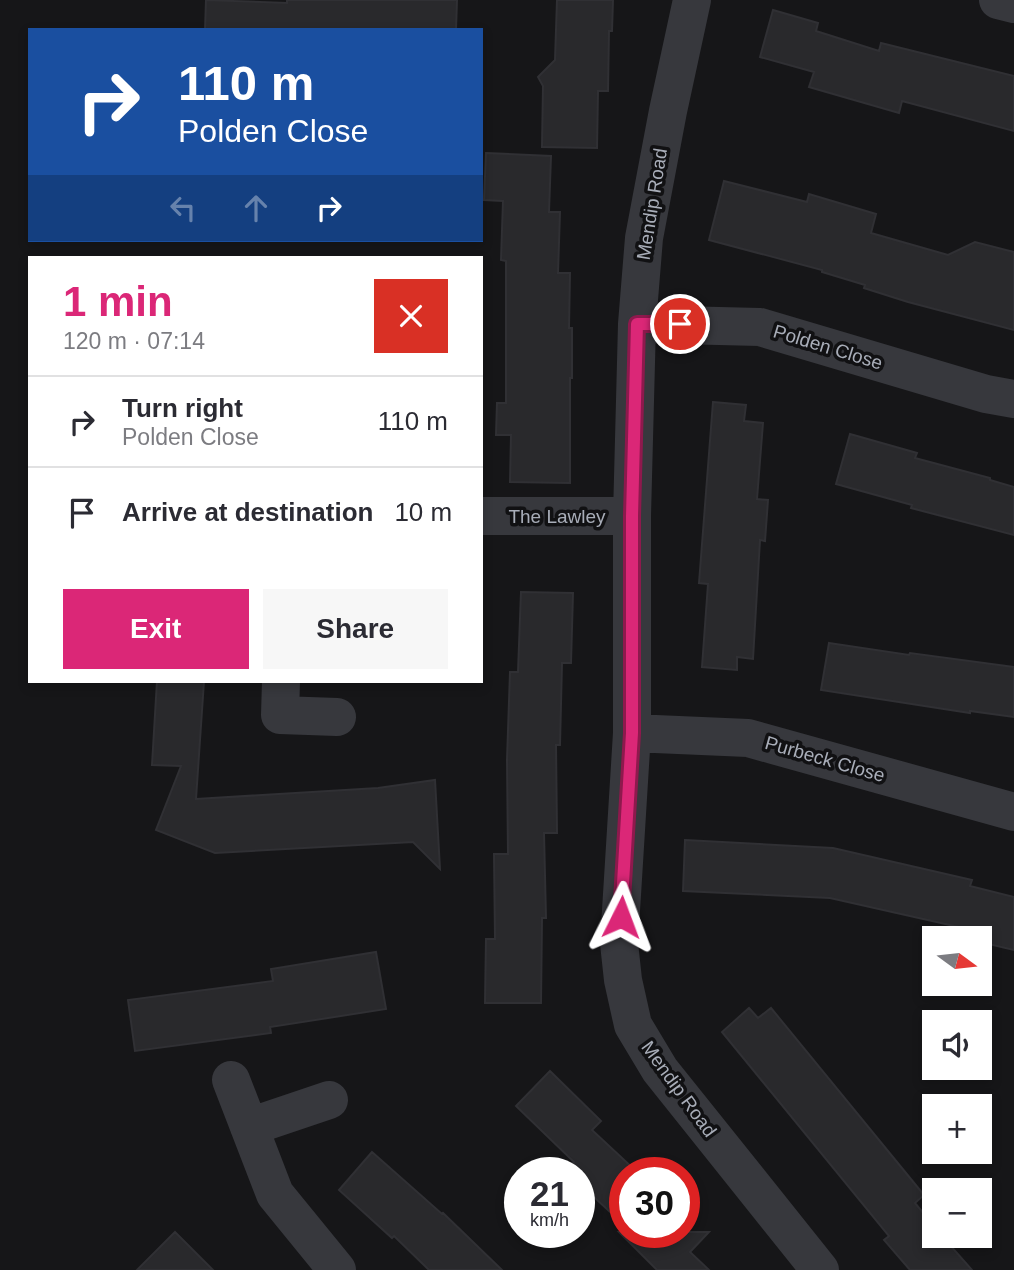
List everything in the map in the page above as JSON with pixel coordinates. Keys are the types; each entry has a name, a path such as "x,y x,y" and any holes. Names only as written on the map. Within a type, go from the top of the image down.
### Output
{"street":[{"name":"Mendip Road","path":"692,0 644,238 637,324 632,516 632,733 619,943 623,980 633,1025 660,1070 820,1270"},
{"path":"998,0 1014,4"},
{"name":"Polden Close","path":"637,324 760,327 986,394 1014,399"},
{"name":"The Lawley","path":"483,516 632,516"},
{"path":"281,683 280,715 337,717"},
{"name":"Purbeck Close","path":"632,733 748,738 1014,812"},
{"path":"231,1080 275,1194 337,1270"},
{"path":"249,1127 329,1100"}],"building":[{"path":"206,0 287,3 287,0 457,0 456,28 205,28"},
{"path":"557,0 613,0 612,31 609,31 608,91 598,91 597,148 542,147 543,86 538,77 555,60"},
{"path":"773,10 818,23 816,31 879,51 881,43 1014,76 1014,131 902,101 899,113 809,87 814,72 760,57"},
{"path":"486,153 551,156 549,212 560,212 558,273 570,273 570,483 510,482 511,435 496,435 497,403 506,403 506,261 501,260 503,201 484,200"},
{"path":"724,181 807,202 809,194 876,214 871,233 948,255 975,242 1014,252 1014,330 908,302 864,288 865,285 822,270 709,240"},
{"path":"713,402 746,405 744,421 763,423 757,499 768,500 765,541 760,540 753,659 737,657 737,670 702,667 708,584 699,583"},
{"path":"850,434 917,453 915,458 1014,487 1014,535 911,508 912,505 836,484"},
{"path":"521,592 573,593 571,663 562,663 560,745 556,745 557,833 544,833 546,918 542,918 541,1003 485,1003 486,939 495,939 494,854 508,854 510,672 518,672"},
{"path":"829,643 1014,667 1014,717 970,713 821,690"},
{"path":"157,683 204,683 196,799 378,788 435,780 440,869 413,842 215,853 156,830 181,766 152,765"},
{"path":"685,840 833,848 972,880 970,886 1014,897 1014,950 992,945 992,926 954,926 830,898 683,891"},
{"path":"376,952 386,1009 270,1027 271,1033 135,1051 128,1000 273,981 271,969"},
{"path":"749,1008 758,1018 771,1008 922,1193 922,1197 915,1203 922,1211 922,1248 953,1248 972,1270 910,1270 884,1240 889,1236 722,1032"},
{"path":"550,1071 601,1121 592,1130 621,1157 609,1157 609,1211 595,1198 595,1157 569,1157 516,1106"},
{"path":"372,1152 443,1213 502,1270 429,1270 394,1236 392,1238 339,1190"},
{"path":"175,1232 213,1270 137,1270"},
{"path":"700,1232 709,1232 700,1241"},
{"path":"635,1248 694,1248 690,1252 709,1270 657,1270"}],"route":[{"path":"621,917 632,733 632,516 637,324 680,324"}]}
